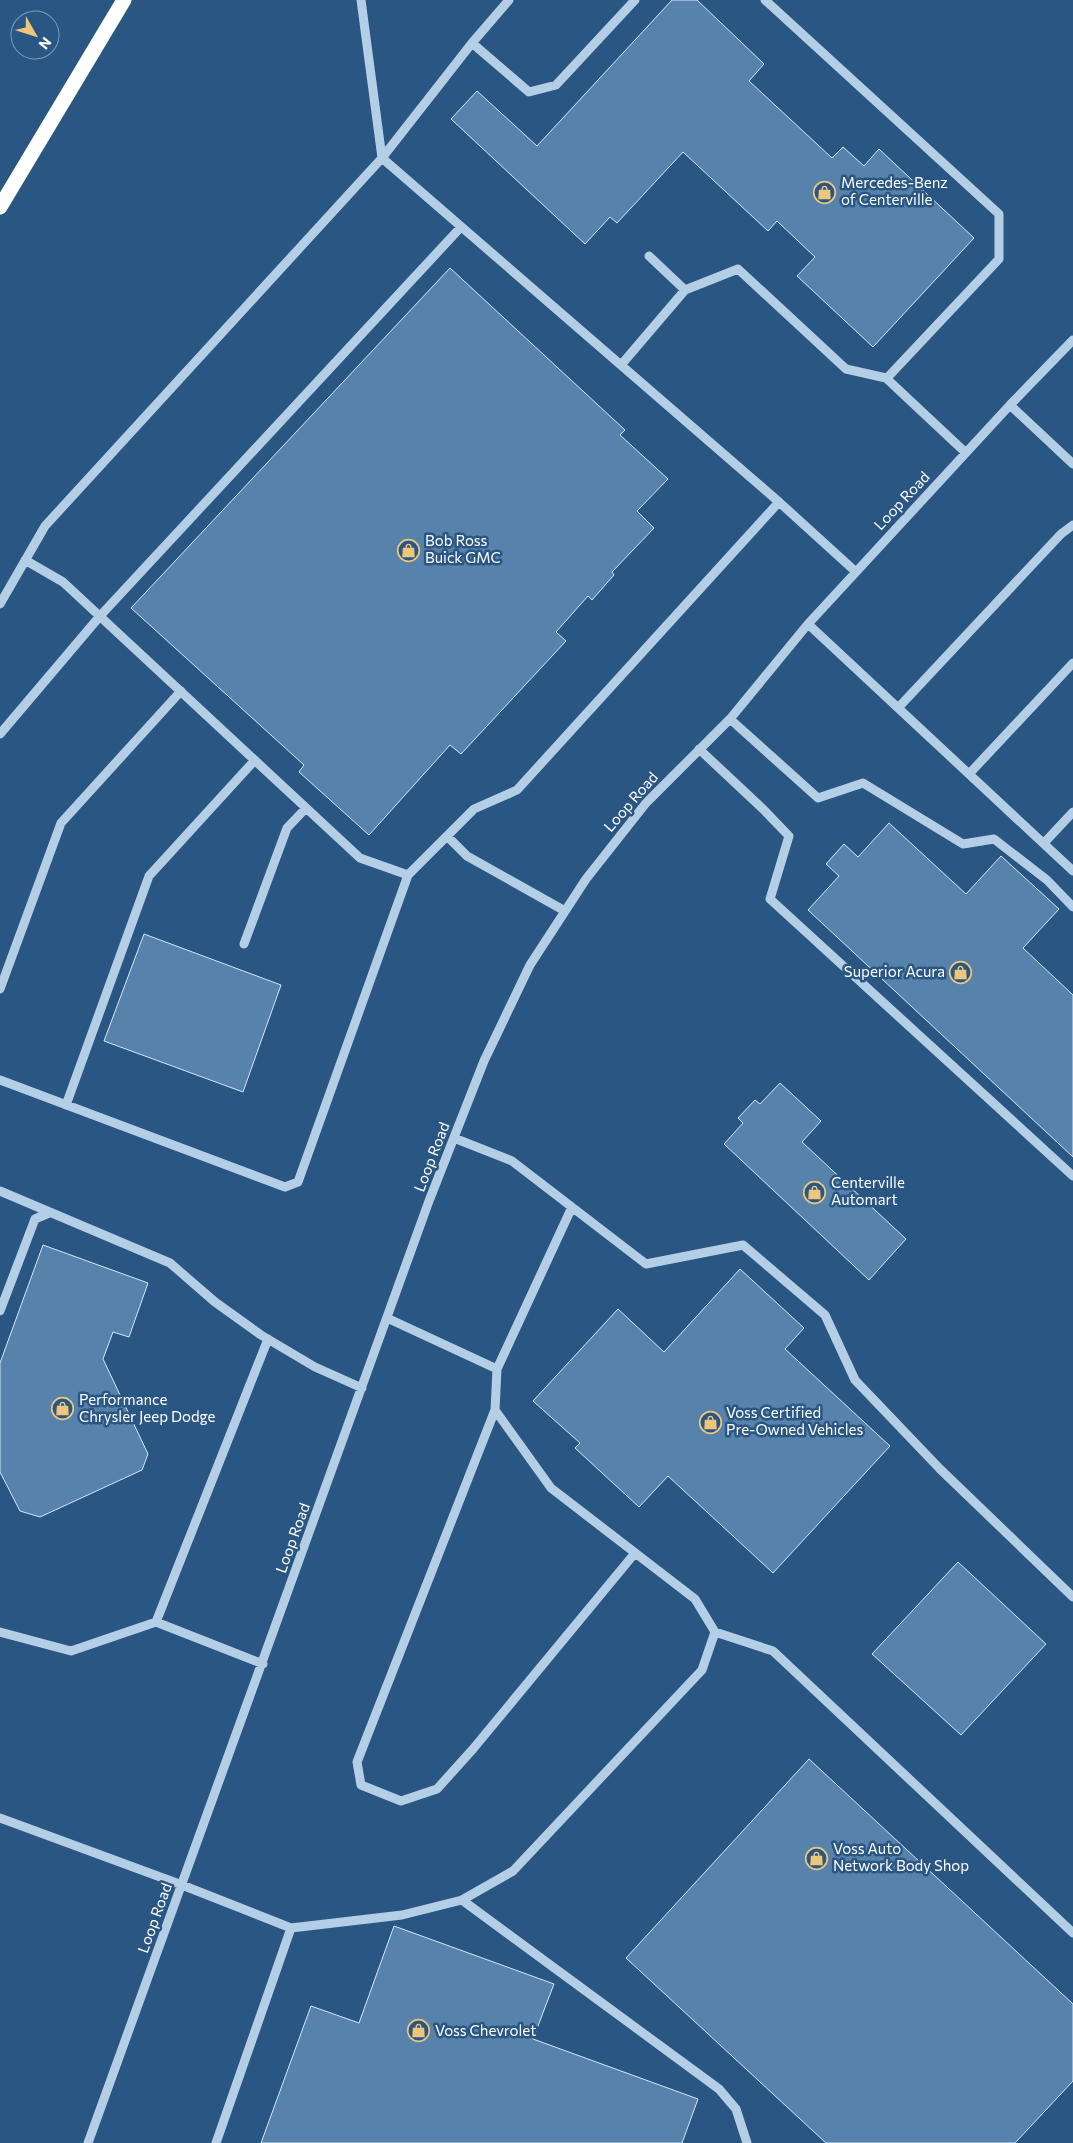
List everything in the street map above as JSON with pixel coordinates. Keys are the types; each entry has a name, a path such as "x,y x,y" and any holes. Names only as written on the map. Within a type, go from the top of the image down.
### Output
{"highway":[{"path":"0,207 124,0"}],"street":[{"path":"362,0 382,158 779,502 856,572"},
{"path":"0,604 45,526 382,158 508,0"},
{"path":"472,43 529,92 556,85 635,0"},
{"path":"765,0 999,214 999,259 888,378"},
{"path":"0,734 100,616 461,228"},
{"path":"648,256 685,290"},
{"path":"621,365 685,290 738,269 846,369 888,378 966,453"},
{"name":"Loop Road","path":"88,2143 454,1138 484,1061 526,974 564,911 586,879 646,803 730,719 808,624 1010,405 1073,340"},
{"path":"1010,405 1073,464"},
{"path":"0,1080 285,1187 298,1182 408,875 474,809 517,790 779,502"},
{"path":"898,708 1061,534 1073,526"},
{"path":"26,560 63,582 360,858 408,875"},
{"path":"808,624 1073,871"},
{"path":"969,774 1073,663"},
{"path":"0,989 61,823 181,691"},
{"path":"730,719 818,798 863,783 963,844 994,839 1047,880 1073,907"},
{"path":"699,749 789,836 770,899 1073,1176"},
{"path":"66,1105 150,876 255,760"},
{"path":"244,944 287,828 306,808"},
{"path":"1044,843 1073,812"},
{"path":"448,836 467,856 564,911"},
{"path":"454,1138 512,1161 646,1264 743,1246 825,1315 855,1380 940,1469 1073,1598"},
{"path":"0,1191 170,1263 216,1302 268,1339 315,1367 362,1388"},
{"path":"572,1207 497,1369 495,1410 357,1762 361,1785 401,1801 437,1789 636,1553"},
{"path":"0,1310 35,1219 49,1212"},
{"path":"387,1318 497,1369"},
{"path":"156,1622 268,1339"},
{"path":"495,1410 551,1488 695,1599 716,1632 773,1651 1073,1933"},
{"path":"0,1632 71,1651 156,1622 263,1664"},
{"path":"0,1818 182,1885 291,1928 402,1915 462,1900 513,1871 520,1864 702,1670 716,1632"},
{"path":"462,1900 719,2089 736,2109 746,2143"},
{"path":"216,2143 291,1928"}],"building":[{"name":"Mercedes-Benz of Centerville","path":"672,0 697,0 764,64 749,81 832,158 843,147 864,166 879,149 974,238 873,347 797,276 815,257 777,221 768,231 683,152 617,223 610,217 585,244 451,119 477,91 537,146"},
{"name":"Bob Ross Buick GMC","path":"450,268 625,430 620,435 668,479 637,511 654,528 612,572 614,575 592,600 588,596 556,632 566,641 461,754 450,745 369,835 299,772 304,765 131,608"},
{"name":"Superior Acura","path":"889,823 966,894 1001,856 1059,909 1023,948 1073,995 1073,1157 808,910 839,876 826,864 844,844 858,857"},
{"path":"144,934 281,985 243,1092 104,1041"},
{"name":"Centerville Automart","path":"780,1083 821,1121 802,1142 906,1239 869,1280 724,1144 743,1123 738,1118 755,1100 760,1104"},
{"name":"Performance Chrysler Jeep Dodge","path":"43,1245 148,1283 129,1337 113,1332 103,1359 148,1454 142,1470 40,1517 20,1511 0,1472 0,1363"},
{"name":"Voss Certified Pre-Owned Vehicles","path":"740,1269 804,1328 785,1349 890,1446 773,1573 668,1476 639,1507 575,1448 580,1443 533,1401 618,1309 664,1352"},
{"path":"958,1562 1046,1644 961,1735 872,1654"},
{"name":"Voss Auto Network Body Shop","path":"809,1759 1073,2004 1073,2081 1015,2143 826,2143 626,1958"},
{"name":"Voss Chevrolet","path":"394,1926 554,1984 533,2039 698,2099 682,2143 261,2143 311,2006 359,2023"}],"place":[{"name":"Mercedes-Benz of Centerville","path":"825,192"},
{"name":"Bob Ross Buick GMC","path":"409,550"},
{"name":"Superior Acura","path":"961,972"},
{"name":"Centerville Automart","path":"815,1192"},
{"name":"Performance Chrysler Jeep Dodge","path":"63,1409"},
{"name":"Voss Certified Pre-Owned Vehicles","path":"710,1422"},
{"name":"Voss Auto Network Body Shop","path":"817,1858"},
{"name":"Voss Chevrolet","path":"419,2031"}]}
